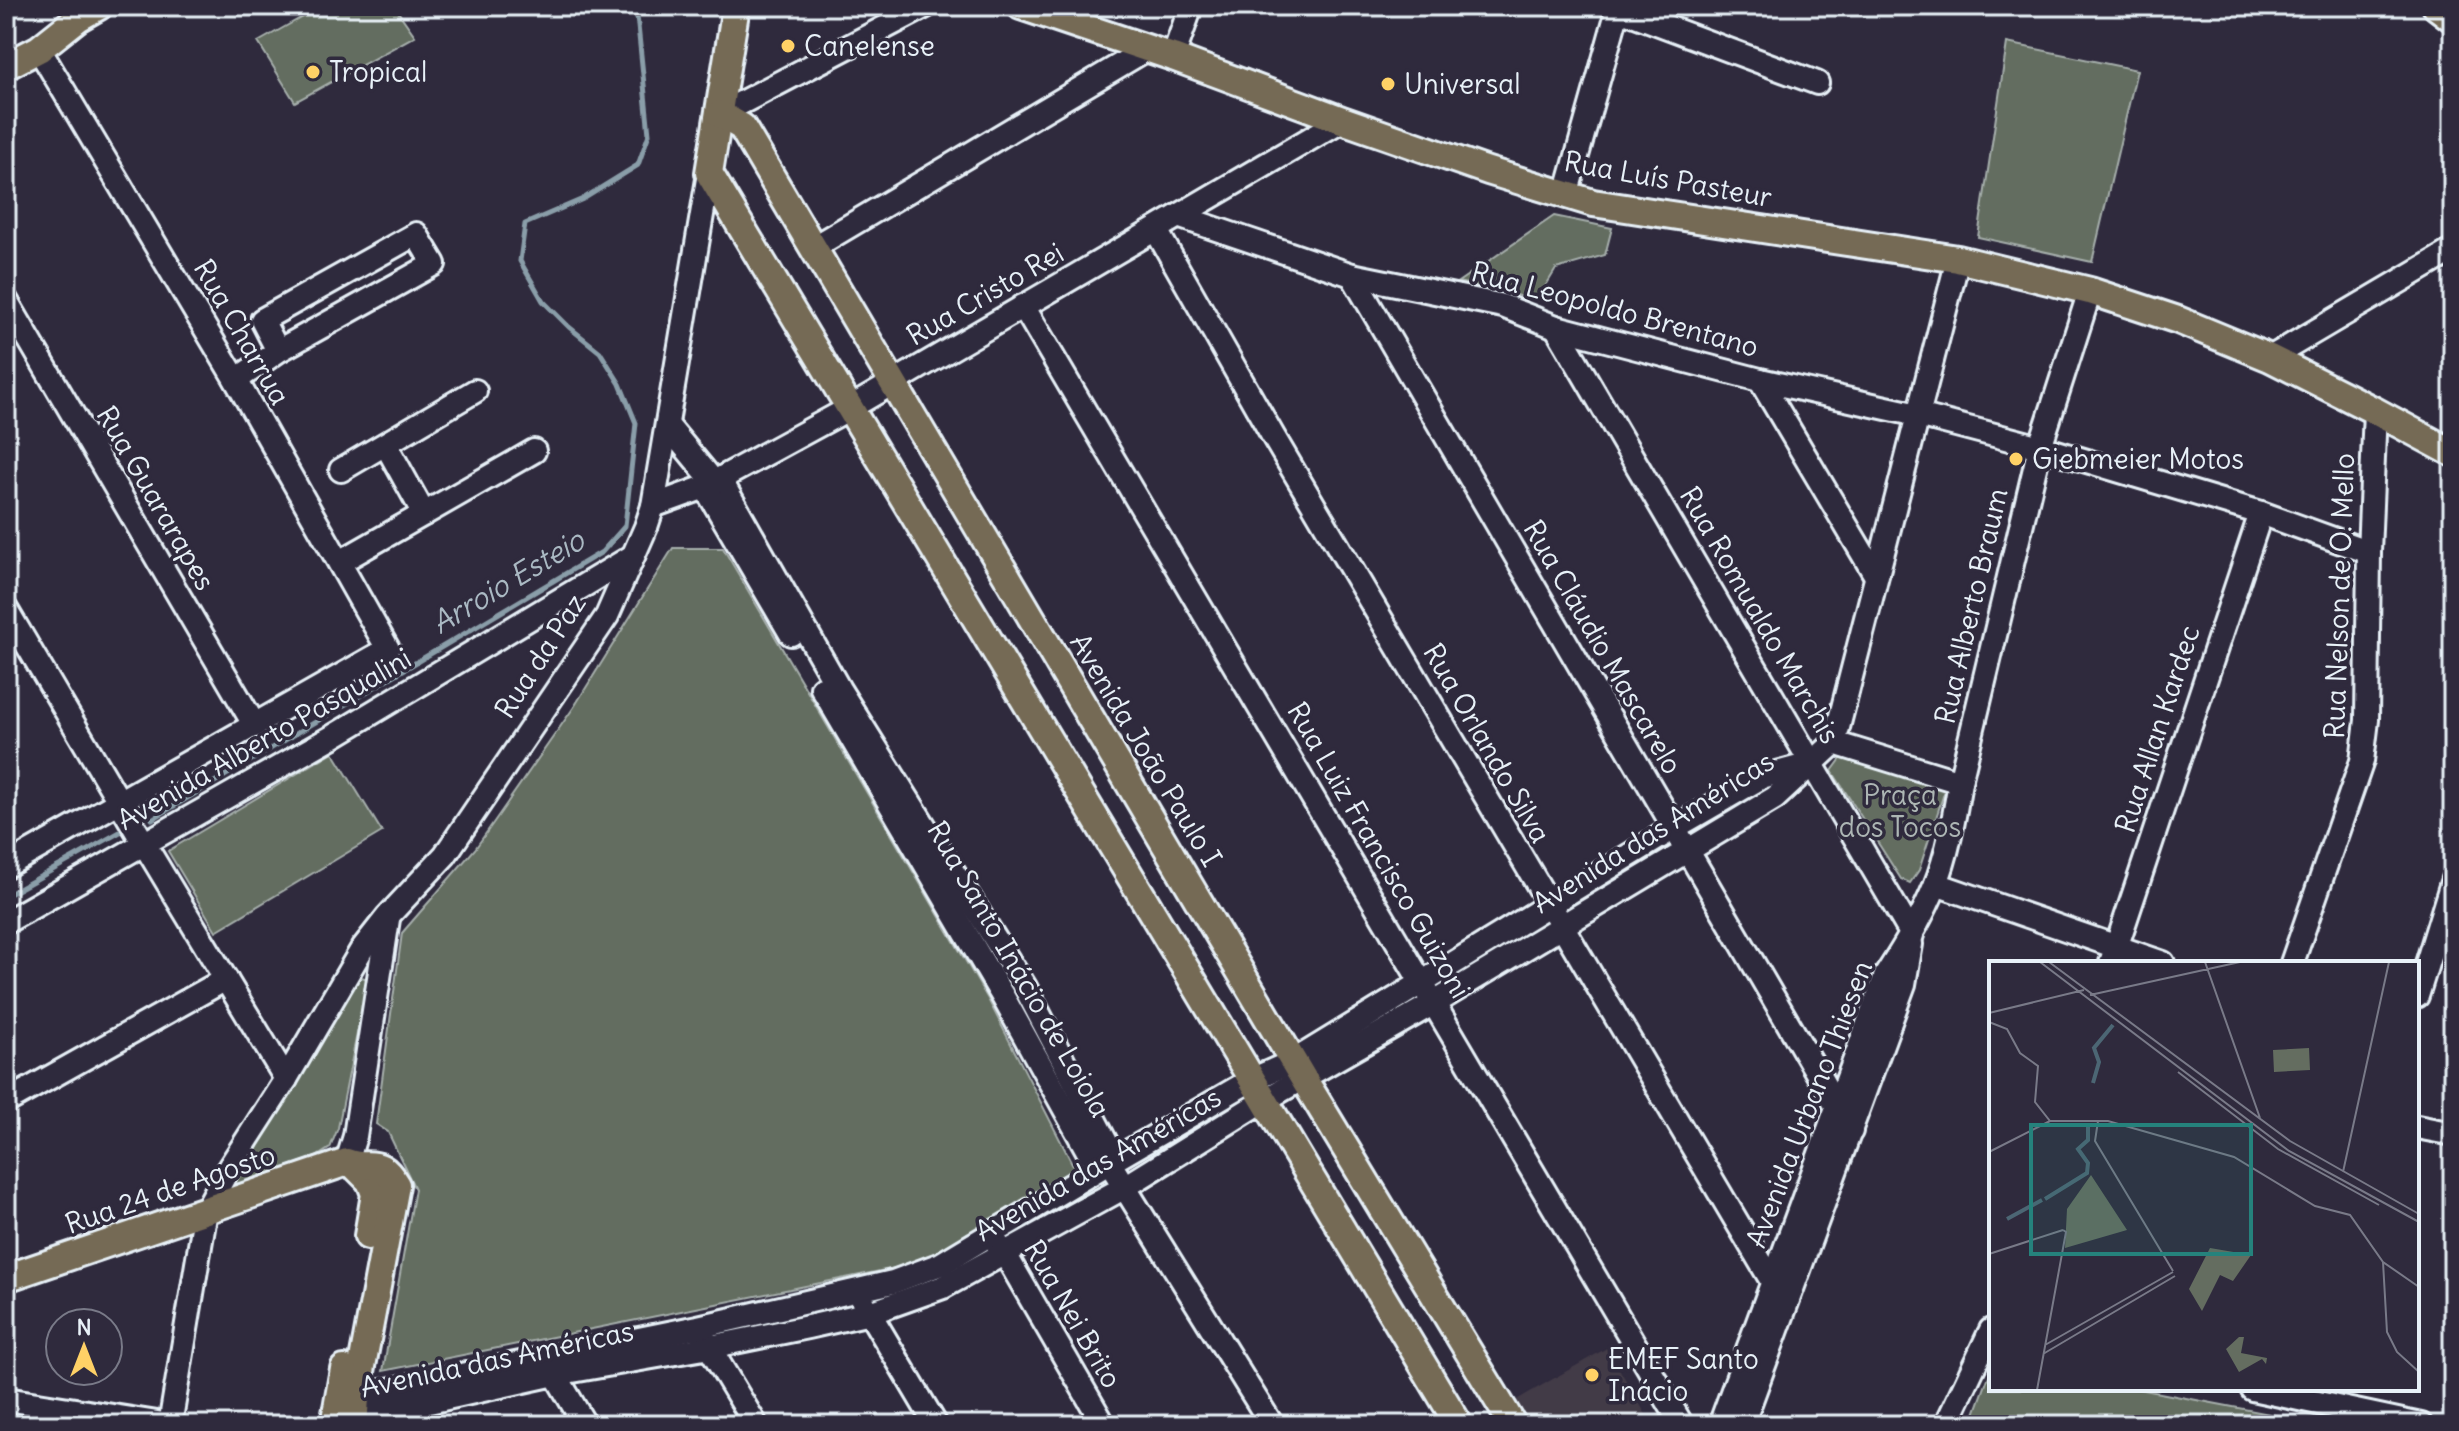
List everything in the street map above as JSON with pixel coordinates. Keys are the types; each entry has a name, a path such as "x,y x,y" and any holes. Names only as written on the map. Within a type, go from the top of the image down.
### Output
{"main road":[{"path":"6,66 39,49 78,18 99,6"},
{"name":"Rua da Paz","path":"709,173 736,6"},
{"name":"Rua Luís Pasteur","path":"1021,6 1173,57 1488,171 1593,203 1958,259 2090,291 2178,320 2270,358 2453,453"},
{"path":"2436,6 2453,19"},
{"name":"Avenida João Paulo I","path":"720,114 742,127 1298,1069 1513,1425"},
{"path":"709,173 1459,1425"},
{"path":"345,1415 396,1185 388,1172 364,1163 350,1163"},
{"name":"Rua 24 de Agosto","path":"6,1278 350,1163"}],"street":[{"path":"720,114 926,6"},
{"path":"1173,57 1191,6"},
{"path":"1566,195 1616,7 1817,83"},
{"name":"Rua Charrua","path":"39,49 236,380 388,649"},
{"path":"814,247 1147,49"},
{"name":"Rua Cristo Rei","path":"653,506 713,483 850,408 1342,120"},
{"name":"Rua da Paz","path":"170,1425 206,1210 362,949 445,855 607,616 633,556 653,506 709,173"},
{"name":"Rua Leopoldo Brentano","path":"1178,216 1352,275 1503,306 1556,327 2040,447 2261,513 2369,552"},
{"name":"Rua Orlando Silva","path":"1156,230 1547,904 1773,1283"},
{"path":"236,380 278,351 434,264 416,234 262,320 278,351"},
{"path":"2270,358 2453,250"},
{"path":"1958,259 1834,743 1960,782"},
{"name":"Rua Cláudio Mascarelo","path":"1352,275 1851,1131"},
{"name":"Rua Alberto Braum","path":"1912,935 1936,884 1951,831 2040,447 2090,291"},
{"name":"Rua Guararapes","path":"6,300 255,726"},
{"name":"Rua Luiz Francisco Guizoni","path":"1023,306 1682,1425"},
{"name":"Rua Romualdo Marchis","path":"1556,327 1912,935"},
{"path":"1760,380 1876,576"},
{"path":"341,470 475,391"},
{"name":"Rua Nelson de O. Mello","path":"2293,961 2362,761 2367,720 2375,411"},
{"name":"Rua Santo Inácio de Loiola","path":"667,425 713,483 1025,987 1107,1144 1109,1162 1272,1425"},
{"path":"386,445 424,514"},
{"path":"340,562 534,451"},
{"name":"Rua Allan Kardec","path":"2114,955 2261,513"},
{"name":"Avenida Alberto Pasqualini","path":"6,922 142,840 332,737 633,556"},
{"path":"6,609 286,1079"},
{"name":"Avenida Alberto Pasqualini","path":"6,866 388,649"},
{"name":"Avenida das Américas","path":"345,1415 893,1282 941,1264 1109,1162 1298,1069 1428,994 1560,926 1775,798 1834,743"},
{"name":"Avenida das Américas","path":"1428,994 1547,904 1762,777 1812,763"},
{"path":"2419,990 2453,879"},
{"path":"1936,884 2114,955 2151,961"},
{"path":"350,1163 388,916"},
{"name":"Avenida Urbano Thiesen","path":"1720,1425 1886,975 1912,935"},
{"name":"Avenida Urbano Thiesen","path":"1742,1425 1904,984 1912,935"},
{"path":"6,1102 226,979"},
{"name":"Avenida das Américas","path":"345,1415 405,1416 550,1366 710,1347 870,1313 943,1287 1125,1187 1257,1090"},
{"path":"2419,1127 2453,1134"},
{"name":"Rua Nei Brito","path":"990,1235 1005,1254 1104,1425"},
{"path":"855,1291 936,1425"},
{"path":"698,1327 756,1425"},
{"path":"1946,1425 1989,1340"},
{"path":"550,1366 585,1425"},
{"path":"2273,1391 2304,1394 2421,1425"},
{"path":"6,1399 170,1425"}],"shaded area":[{"name":"EMEF Santo Inácio","path":"1607,1348 1652,1425 1526,1425 1513,1402"}],"green space":[{"name":"Tropical","path":"322,6 394,6 415,36 295,102 258,42"},
{"path":"2007,43 2137,70 2092,262 1978,237"},
{"path":"1554,216 1612,228 1605,255 1556,269 1537,300 1458,282"},
{"path":"673,548 723,548 988,999 1076,1171 915,1264 383,1371 415,1189 388,1132 376,1124 402,933 475,849 574,707"},
{"path":"333,752 382,832 216,931 168,851"},
{"name":"Praça dos Tocos","path":"1843,756 1946,787 1919,870 1910,883 1901,879 1832,771"},
{"path":"358,976 368,979 338,1128 330,1148 316,1157 222,1190 277,1113"},
{"path":"1989,1376 1989,1391 2149,1391 2327,1425 1971,1425"}],"waterway":[{"name":"Arroio Esteio","path":"152,819 602,552 625,526 636,423 620,384 600,352 543,301 520,261 525,224 583,199 638,165 649,134 636,6"},
{"name":"Arroio Esteio","path":"6,896 120,832"}],"place":[{"name":"Canelense","path":"788,46"},
{"name":"Tropical","path":"313,72"},
{"name":"Universal","path":"1388,84"},
{"name":"Giebmeier Motos","path":"2016,459"},
{"name":"EMEF Santo Inácio","path":"1592,1375"}]}
